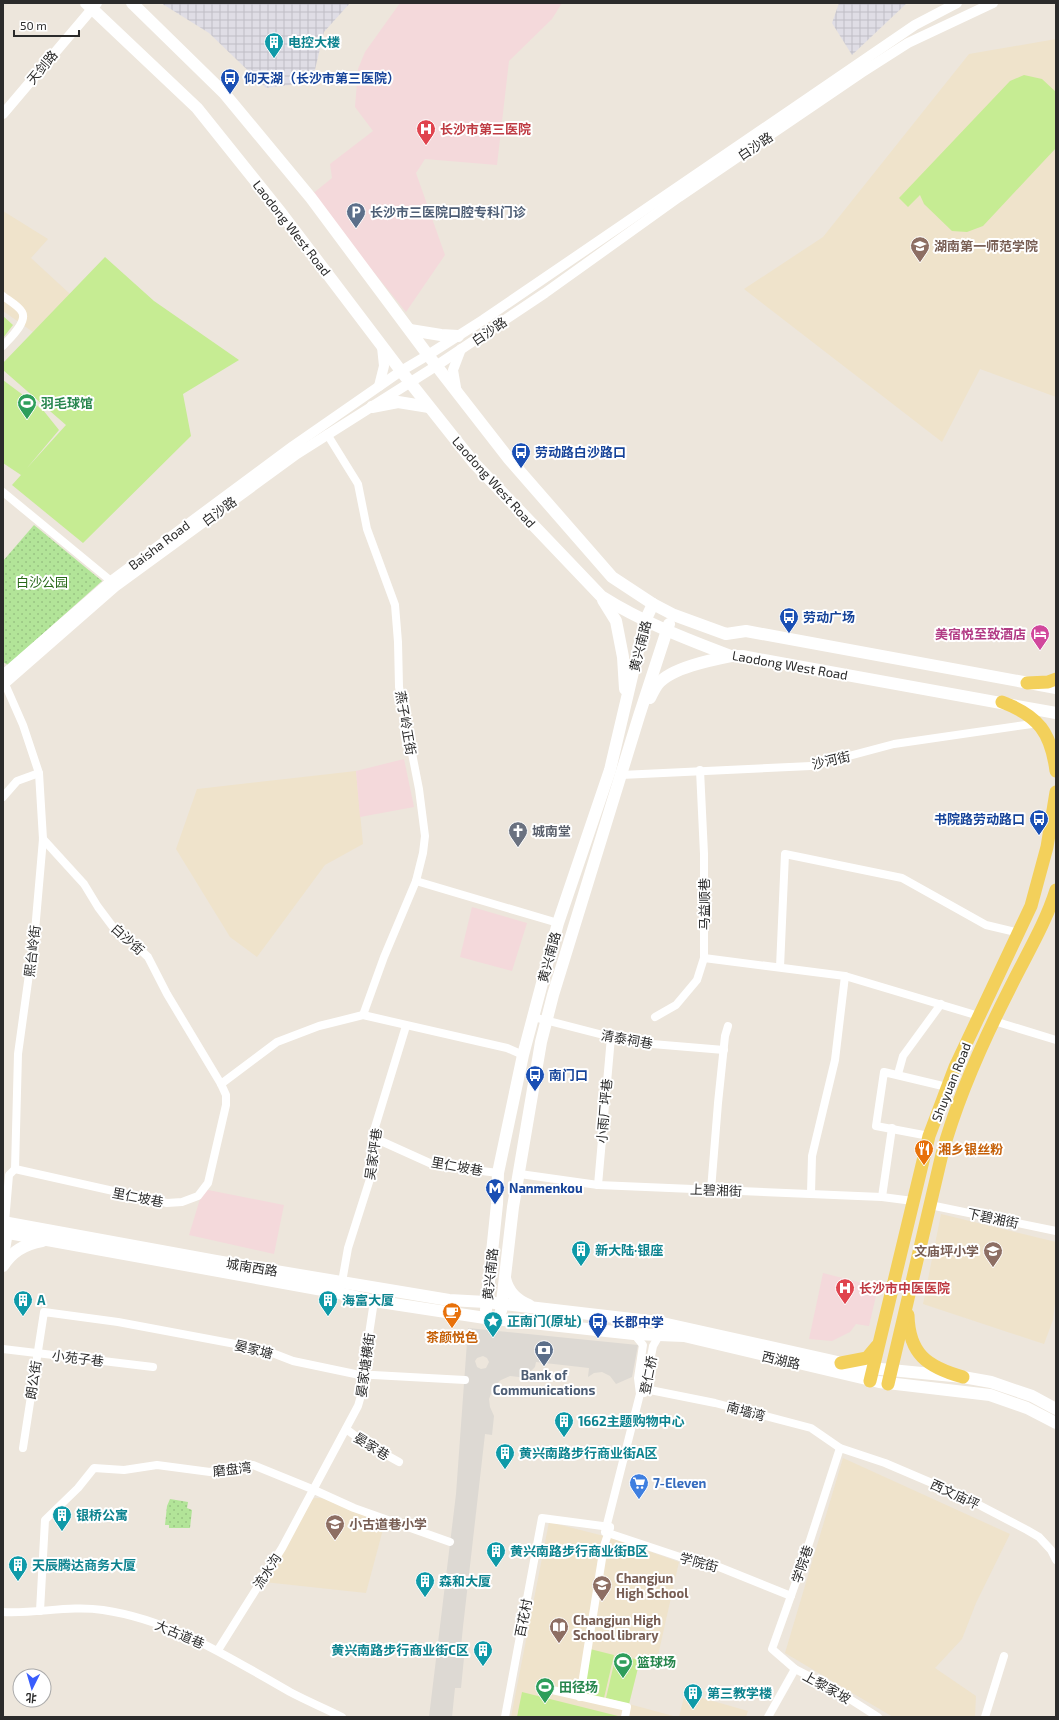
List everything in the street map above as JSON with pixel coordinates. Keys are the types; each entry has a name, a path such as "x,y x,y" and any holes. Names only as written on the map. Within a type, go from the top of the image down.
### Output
{"main road":[{"name":"Laodong West Road","path":"132,3 224,93 311,198 436,366 509,459 612,577 652,604 726,634 746,631 1056,688"},
{"name":"Laodong West Road","path":"92,5 197,108 282,214 382,347 474,463 601,596 621,609 666,631 731,656 742,656 1056,713"},
{"path":"410,330 458,336"},
{"path":"372,407 398,402 429,406"},
{"path":"601,596 616,621 625,678 625,708"},
{"name":"黄兴南路","path":"485,1318 497,1204 498,1172 523,1055 558,923 610,770 645,620 652,604"},
{"name":"黄兴南路","path":"500,1320 513,1207 520,1174 541,1042 546,1021 639,716 666,631 674,614"},
{"path":"639,716 658,683 682,669 702,662 731,656"},
{"path":"1027,683 1048,682 1056,679"},
{"path":"1002,702 1022,710 1039,723 1048,738 1054,755 1056,771"},
{"name":"Shuyuan Road","path":"871,1375 929,1136 947,1087 979,1016 1032,906 1040,878 1056,792"},
{"name":"Shuyuan Road","path":"888,1384 942,1154 954,1114 965,1084 994,1021 1044,921 1056,890"},
{"path":"3,1256 5,1226"},
{"name":"城南西路","path":"5,1226 449,1300 502,1304"},
{"name":"城南西路","path":"5,1226 46,1240 339,1293 374,1301 500,1320"},
{"path":"3,1266 13,1253 22,1247 33,1242 46,1240"},
{"path":"449,1300 464,1299 474,1295 484,1286 490,1272"},
{"path":"505,1276 508,1288 515,1297 526,1304 538,1308"},
{"path":"908,1299 908,1327 912,1343 917,1351 933,1366 963,1377"},
{"name":"西湖路","path":"502,1304 658,1322 841,1363 871,1375 888,1384 956,1390 990,1395 1027,1408 1056,1423"},
{"name":"西湖路","path":"500,1320 634,1334 684,1336 871,1375 891,1371 963,1377 991,1382 1017,1390 1056,1409"},
{"path":"841,1363 866,1358 875,1350 879,1341"}],"street":[{"name":"白沙路","path":"401,371 458,336 915,25 957,3"},
{"name":"白沙路","path":"4,677 115,587 297,454 436,366 545,293 679,197 861,73 908,44 993,3"},
{"name":"天剑路","path":"3,114 92,5"},
{"path":"3,296 22,312 24,317 22,322 3,346"},
{"path":"379,386 384,366 382,347"},
{"path":"457,392 453,370 461,349"},
{"name":"Baisha Road","path":"4,677 110,581 293,446 401,371"},
{"name":"燕子岭正街","path":"327,434 358,484 367,529 394,605 398,642 399,687 409,746 419,789 426,836 416,881 384,957 363,1015"},
{"path":"3,492 110,581"},
{"name":"熙台岭街","path":"4,677 23,725 38,773 43,839 35,931 18,1054 15,1169 9,1175 5,1226"},
{"name":"沙河街","path":"621,775 700,770 811,766 894,744 1039,723"},
{"name":"马益顺巷","path":"655,1017 676,1005 697,980 704,958 704,854 700,770"},
{"path":"3,797 17,781 38,773"},
{"name":"白沙街","path":"43,839 84,884 98,907 113,927 132,941 148,957 167,994 212,1070"},
{"path":"780,967 785,854 902,878 986,924 1020,933"},
{"path":"416,881 558,923"},
{"path":"704,958 845,976 979,1016"},
{"path":"811,1193 812,1156 834,1060 845,976"},
{"path":"898,1074 903,1056 941,1004"},
{"path":"221,1084 277,1042 318,1026 363,1015 507,1048 523,1055"},
{"name":"清泰祠巷","path":"533,1017 611,1038 652,1044 724,1050"},
{"path":"994,1021 1056,1040"},
{"name":"吴家坪巷","path":"342,1282 348,1248 370,1179 372,1137 406,1026"},
{"path":"711,1190 724,1050 728,1026"},
{"name":"小雨厂坪巷","path":"598,1185 611,1038"},
{"name":"里仁坡巷","path":"15,1169 166,1203 182,1202 198,1196 208,1183 226,1105 226,1095 212,1070"},
{"path":"929,1136 876,1126 884,1072 898,1074 947,1087"},
{"path":"882,1197 892,1128"},
{"name":"里仁坡巷","path":"372,1137 434,1165 498,1172"},
{"name":"上碧湘街","path":"520,1174 598,1185 811,1193 882,1197 913,1201"},
{"name":"下碧湘街","path":"930,1205 1056,1231"},
{"name":"晏家塘横街","path":"312,1489 346,1429 362,1395 365,1382 363,1374 374,1301"},
{"name":"晏家塘","path":"44,1312 126,1323 262,1348 293,1361 363,1374 465,1380"},
{"name":"朗公街","path":"23,1448 44,1312"},
{"name":"登仁桥","path":"608,1529 640,1394 638,1378 643,1345 634,1334"},
{"name":"登仁桥","path":"608,1529 645,1389 653,1346 660,1334"},
{"name":"小苑子巷","path":"3,1349 153,1367"},
{"name":"南墙湾","path":"645,1389 715,1404 811,1428 840,1448"},
{"name":"晏家巷","path":"346,1429 365,1443 399,1462"},
{"name":"西文庙坪","path":"840,1448 892,1466 960,1495 1038,1537 1051,1550 1056,1560"},
{"name":"学院巷","path":"795,1669 772,1649 792,1596 840,1448"},
{"name":"磨盘湾","path":"40,1611 44,1520 78,1488 94,1468 124,1470 157,1465 210,1472 242,1465 254,1465 354,1508 450,1542"},
{"name":"流水沟","path":"218,1650 282,1548 312,1489"},
{"name":"学院街","path":"542,1518 608,1529 680,1557 719,1567 792,1596"},
{"name":"百花村","path":"505,1717 542,1518"},
{"path":"581,1695 604,1546 608,1529"},
{"name":"大古道巷","path":"3,1612 86,1608 118,1612 146,1619 218,1650 291,1692 342,1717"},
{"path":"985,1717 1004,1656"},
{"path":"768,1717 795,1669"},
{"name":"上黎家坡","path":"795,1669 834,1689 878,1717"},
{"path":"539,1687 581,1695 627,1708 625,1717"}],"shaded area":[{"path":"161,3 350,3 324,32 312,82 266,88 209,33"},
{"name":"长沙市第三医院","path":"400,3 562,3 552,19 509,61 497,165 425,159 416,173 445,255 406,312 311,195 332,178 330,164 373,131 355,107 358,69 365,52"},
{"path":"839,3 907,3 852,55 832,23"},
{"name":"湖南第一师范学院","path":"1056,39 1056,397 980,369 942,442 744,289 823,237 969,54"},
{"path":"3,211 48,239 31,258 70,294 33,332 3,311"},
{"path":"404,759 414,807 360,817 356,771"},
{"path":"356,771 363,844 325,865 257,957 230,937 176,849 197,789"},
{"path":"472,907 527,923 512,971 460,957"},
{"path":"203,1189 284,1205 274,1254 189,1235"},
{"name":"文庙坪小学","path":"941,1214 1056,1242 1056,1295 1053,1320 1044,1344 923,1304"},
{"name":"长沙市中医医院","path":"823,1273 878,1287 869,1326 856,1324 850,1332 832,1341 809,1339"},
{"path":"468,1328 638,1345 632,1377 616,1384 610,1376 602,1372 594,1373 588,1377 589,1368 536,1362 535,1367 529,1373 528,1382 519,1377 510,1376 501,1380 494,1386 489,1399 490,1407 494,1416 492,1435 485,1434 463,1627 460,1657 464,1658 461,1688 455,1688 452,1717 429,1717 456,1494","holes":["483,1356 487,1358 489,1362 486,1368 481,1369 477,1367 475,1361 477,1358"]},
{"path":"843,1458 1010,1534 976,1603 962,1639 935,1668 976,1696 975,1717 893,1717 785,1653"},
{"name":"小古道巷小学","path":"315,1498 322,1498 385,1522 366,1593 264,1582 310,1501"},
{"name":"Changjun High School","path":"549,1522 612,1538 679,1562 657,1660 641,1656 629,1704 677,1717 511,1717"},
{"path":"685,1693 748,1711 746,1717 679,1717"}],"green space":[{"path":"1024,75 1042,79 1056,92 1056,148 983,226 967,232 952,231 924,204 920,195 908,207 899,198 1010,81"},
{"path":"105,257 154,301 239,360 183,394 191,436 83,543 12,485 21,475 3,463 3,380 43,410 59,430 27,468 66,425 3,370 3,363"},
{"path":"3,316 13,325 3,338"},
{"name":"白沙公园","path":"34,525 102,581 8,665 3,662 3,561"},
{"path":"170,1499 188,1502 187,1508 192,1510 190,1528 169,1528 169,1525 165,1525 167,1506"},
{"name":"篮球场","path":"590,1649 614,1655 604,1698 581,1692"},
{"name":"篮球场","path":"616,1655 640,1660 629,1704 606,1698"},
{"name":"田径场","path":"522,1692 618,1716 618,1717 517,1717"}],"place":[{"name":"电控大楼","path":"274,59"},
{"name":"仰天湖（长沙市第三医院）","path":"230,95"},
{"name":"长沙市第三医院","path":"426,146"},
{"name":"长沙市三医院口腔专科门诊","path":"356,229"},
{"name":"湖南第一师范学院","path":"920,263"},
{"name":"羽毛球馆","path":"27,420"},
{"name":"劳动路白沙路口","path":"521,469"},
{"name":"劳动广场","path":"789,634"},
{"name":"美宿悦至致酒店","path":"1040,651"},
{"name":"书院路劳动路口","path":"1039,836"},
{"name":"城南堂","path":"518,848"},
{"name":"南门口","path":"535,1092"},
{"name":"湘乡银丝粉","path":"924,1166"},
{"name":"Nanmenkou","path":"495,1205"},
{"name":"新大陆·银座","path":"581,1267"},
{"name":"文庙坪小学","path":"993,1268"},
{"name":"长沙市中医医院","path":"845,1305"},
{"name":"A","path":"23,1317"},
{"name":"海富大厦","path":"328,1317"},
{"name":"茶颜悦色","path":"452,1329"},
{"name":"正南门(原址)","path":"493,1338"},
{"name":"长郡中学","path":"598,1339"},
{"name":"Bank of Communications","path":"544,1367"},
{"name":"1662主题购物中心","path":"564,1438"},
{"name":"黄兴南路步行商业街A区","path":"505,1470"},
{"name":"7-Eleven","path":"639,1500"},
{"name":"银桥公寓","path":"62,1532"},
{"name":"小古道巷小学","path":"335,1541"},
{"name":"黄兴南路步行商业街B区","path":"496,1568"},
{"name":"天辰腾达商务大厦","path":"18,1582"},
{"name":"森和大厦","path":"425,1598"},
{"name":"Changjun High School","path":"602,1602"},
{"name":"Changjun High School library","path":"559,1644"},
{"name":"黄兴南路步行商业街C区","path":"483,1667"},
{"name":"篮球场","path":"623,1679"},
{"name":"田径场","path":"545,1704"},
{"name":"第三教学楼","path":"693,1710"}]}
